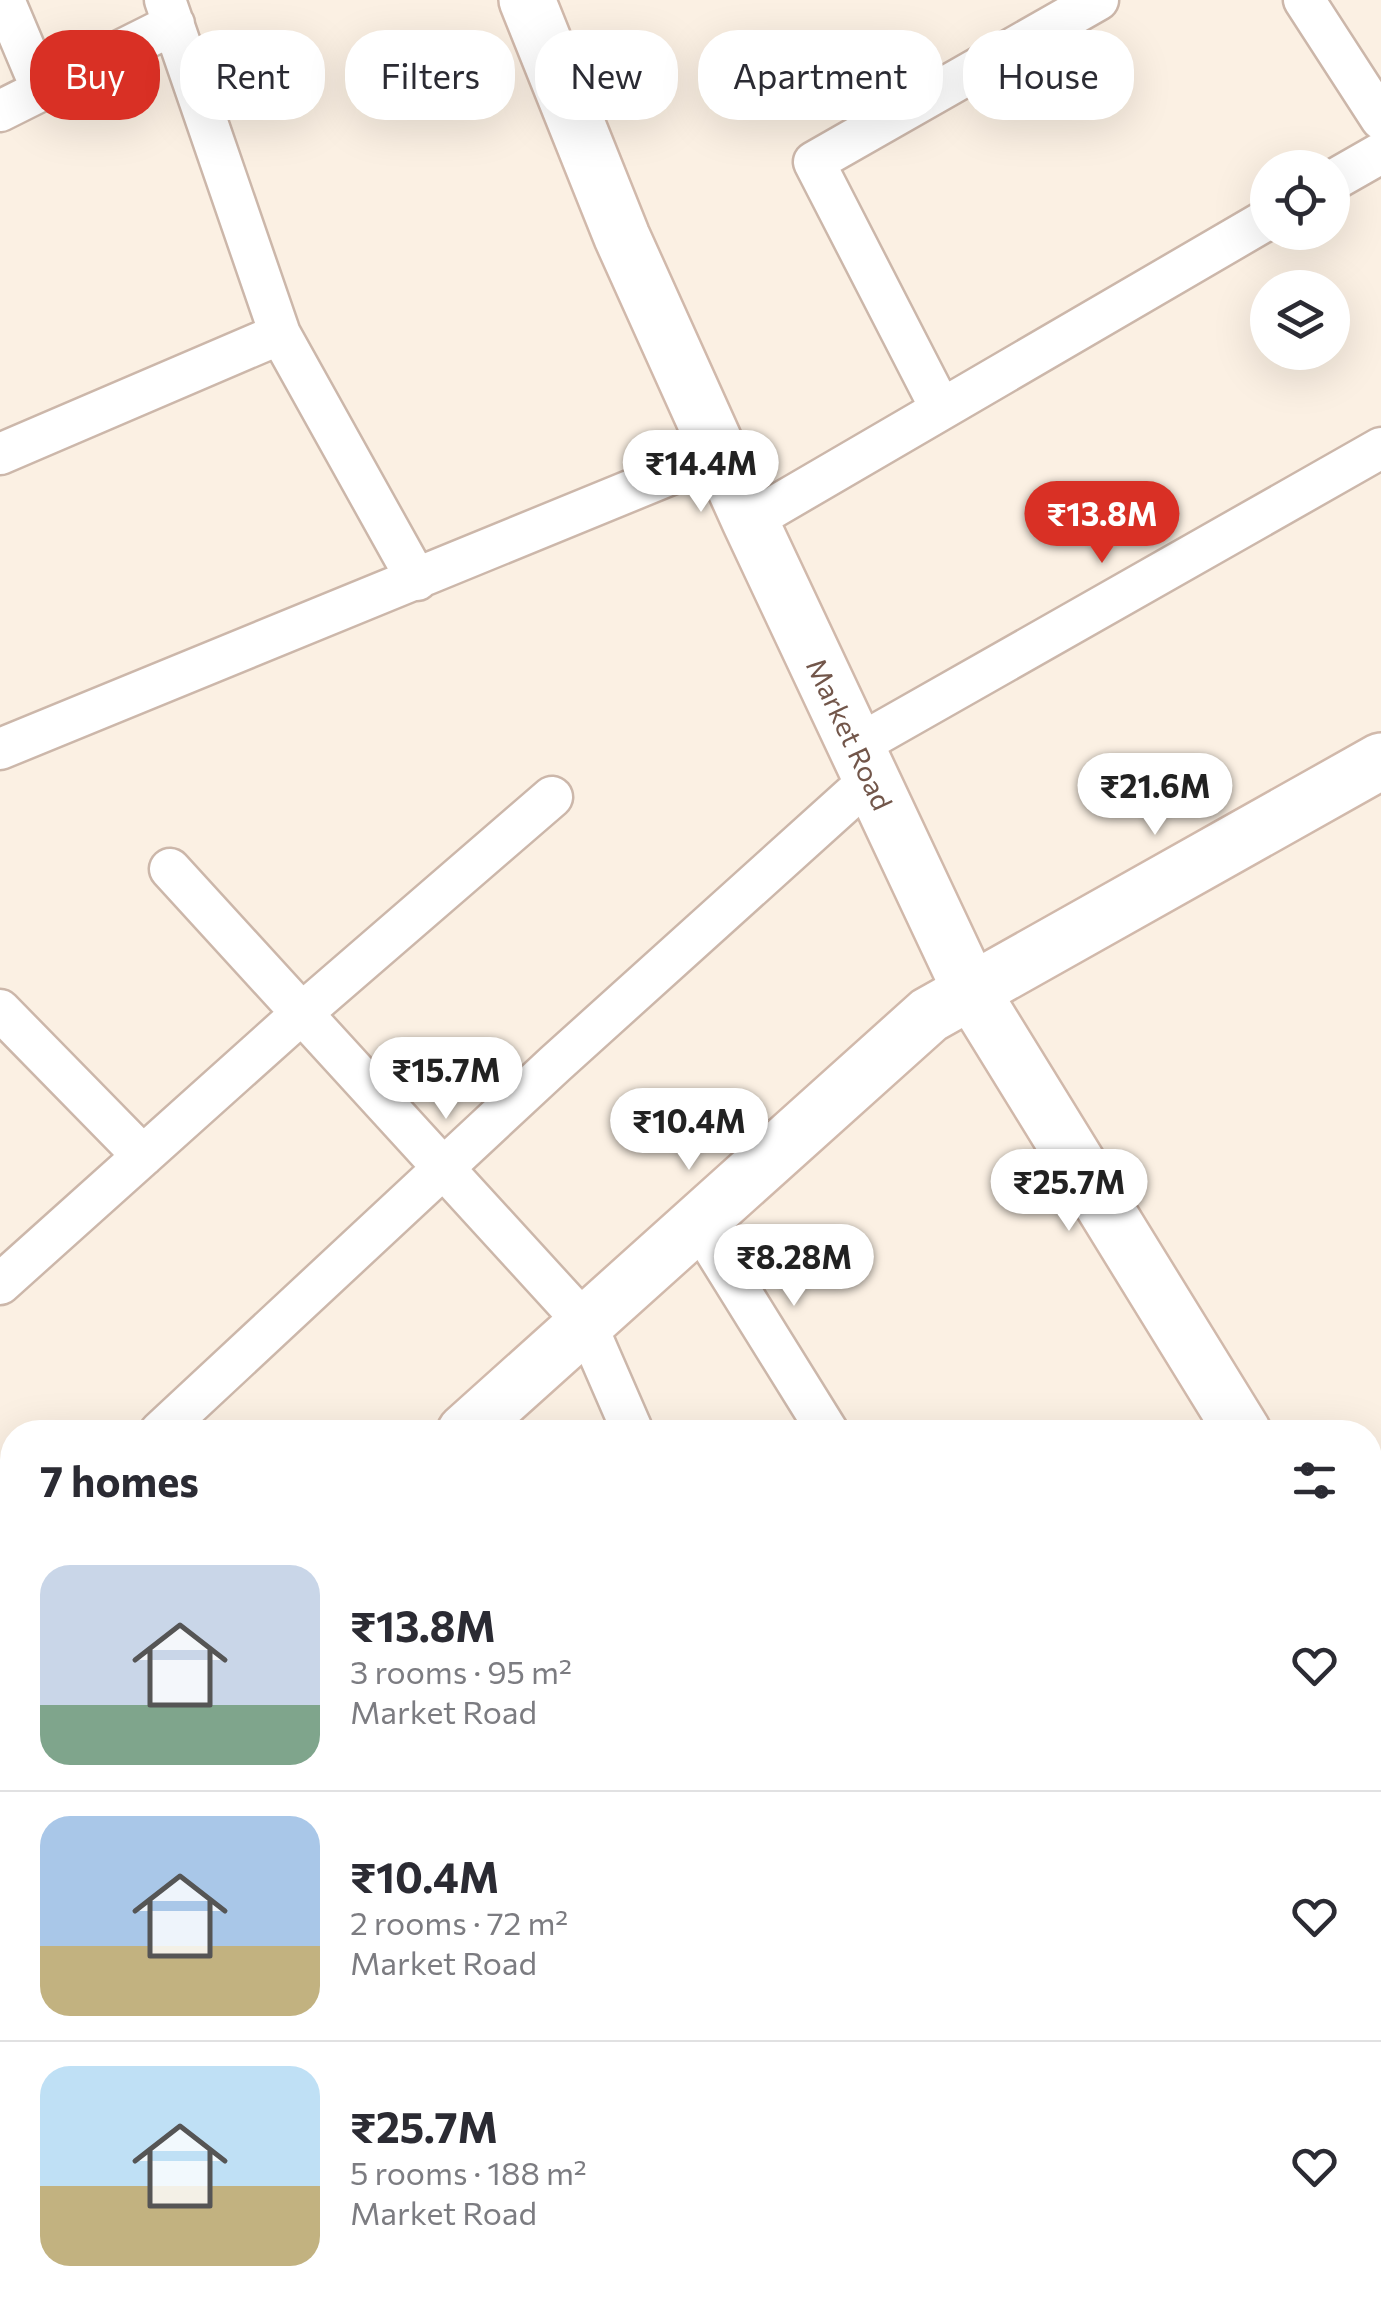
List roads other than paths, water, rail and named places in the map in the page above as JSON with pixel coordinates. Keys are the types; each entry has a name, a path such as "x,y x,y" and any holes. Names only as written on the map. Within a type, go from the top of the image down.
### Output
{"street":[{"path":"4,0 30,62"},
{"name":"Market Road","path":"527,0 622,237 750,521 970,989 1236,1420"},
{"path":"941,409 814,162 1098,0"},
{"path":"1304,0 1381,120"},
{"path":"140,30 169,12 280,334 417,580"},
{"path":"0,111 30,96"},
{"path":"1350,171 1381,153"},
{"path":"750,521 1250,229"},
{"path":"0,454 280,334"},
{"path":"173,1420 442,1170 865,762 1381,448"},
{"path":"0,749 720,454"},
{"path":"478,1420 929,1015 1381,761"},
{"path":"0,1284 301,1014 552,797"},
{"path":"170,870 586,1324 628,1420"},
{"path":"0,1010 143,1156"},
{"path":"698,1223 821,1420"}]}
